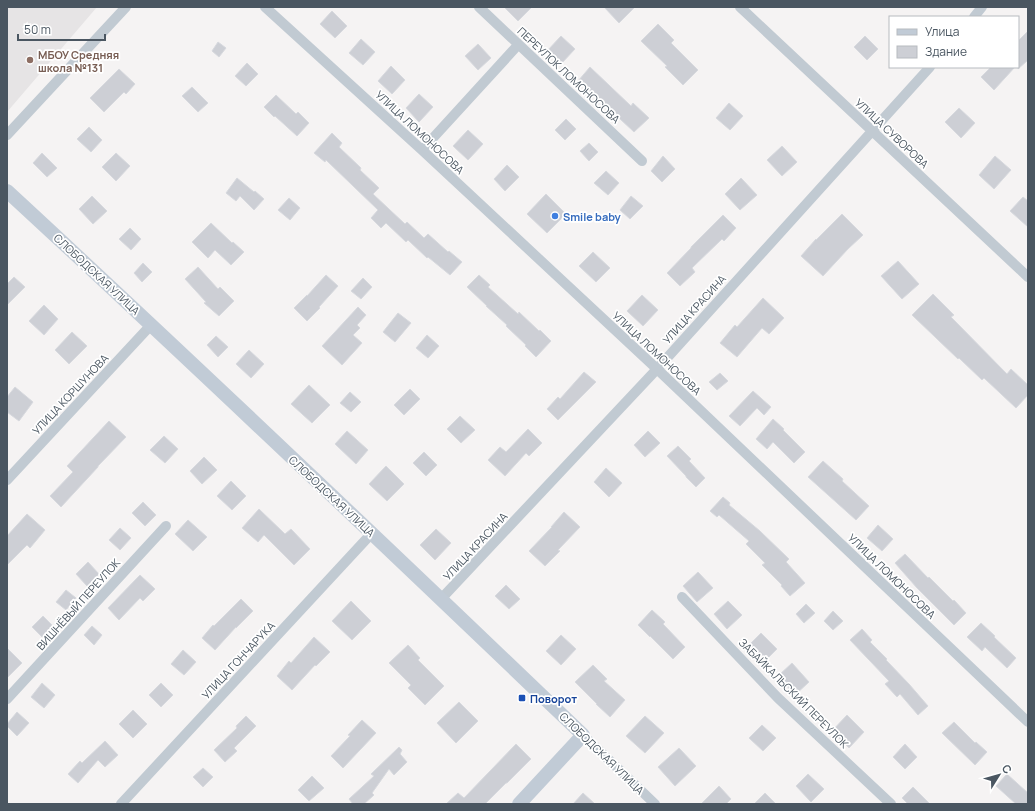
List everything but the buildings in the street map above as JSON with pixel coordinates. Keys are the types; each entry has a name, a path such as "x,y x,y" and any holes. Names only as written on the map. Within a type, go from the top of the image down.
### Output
{"street":[{"path":"7,135 126,7"},
{"name":"УЛИЦА ЛОМОНОСОВА","path":"265,7 422,150 657,369 1028,722"},
{"name":"ПЕРЕУЛОК ЛОМОНОСОВА","path":"478,7 642,161"},
{"name":"УЛИЦА СУВОРОВА","path":"740,7 1028,277"},
{"path":"975,16 982,7"},
{"path":"422,150 518,44"},
{"name":"УЛИЦА КРАСИНА","path":"441,599 657,369 929,68"},
{"name":"СЛОБОДСКАЯ УЛИЦА","path":"7,191 151,324 372,533 655,804"},
{"name":"УЛИЦА КОРШУНОВА","path":"7,480 151,324"},
{"name":"ВИШНЁВЫЙ ПЕРЕУЛОК","path":"7,699 166,526"},
{"name":"УЛИЦА ГОНЧАРУКА","path":"121,804 372,533"},
{"name":"ЗАБАЙКАЛЬСКИЙ ПЕРЕУЛОК","path":"682,597 778,698 891,804"},
{"path":"519,804 583,735"}],"shaded area":[{"name":"МБОУ Средняя школа №131","path":"7,7 97,7 7,112"}],"place":[{"name":"МБОУ Средняя школа №131","path":"30,60"},
{"name":"Smile baby","path":"555,216"},
{"name":"Поворот","path":"522,698"}]}
